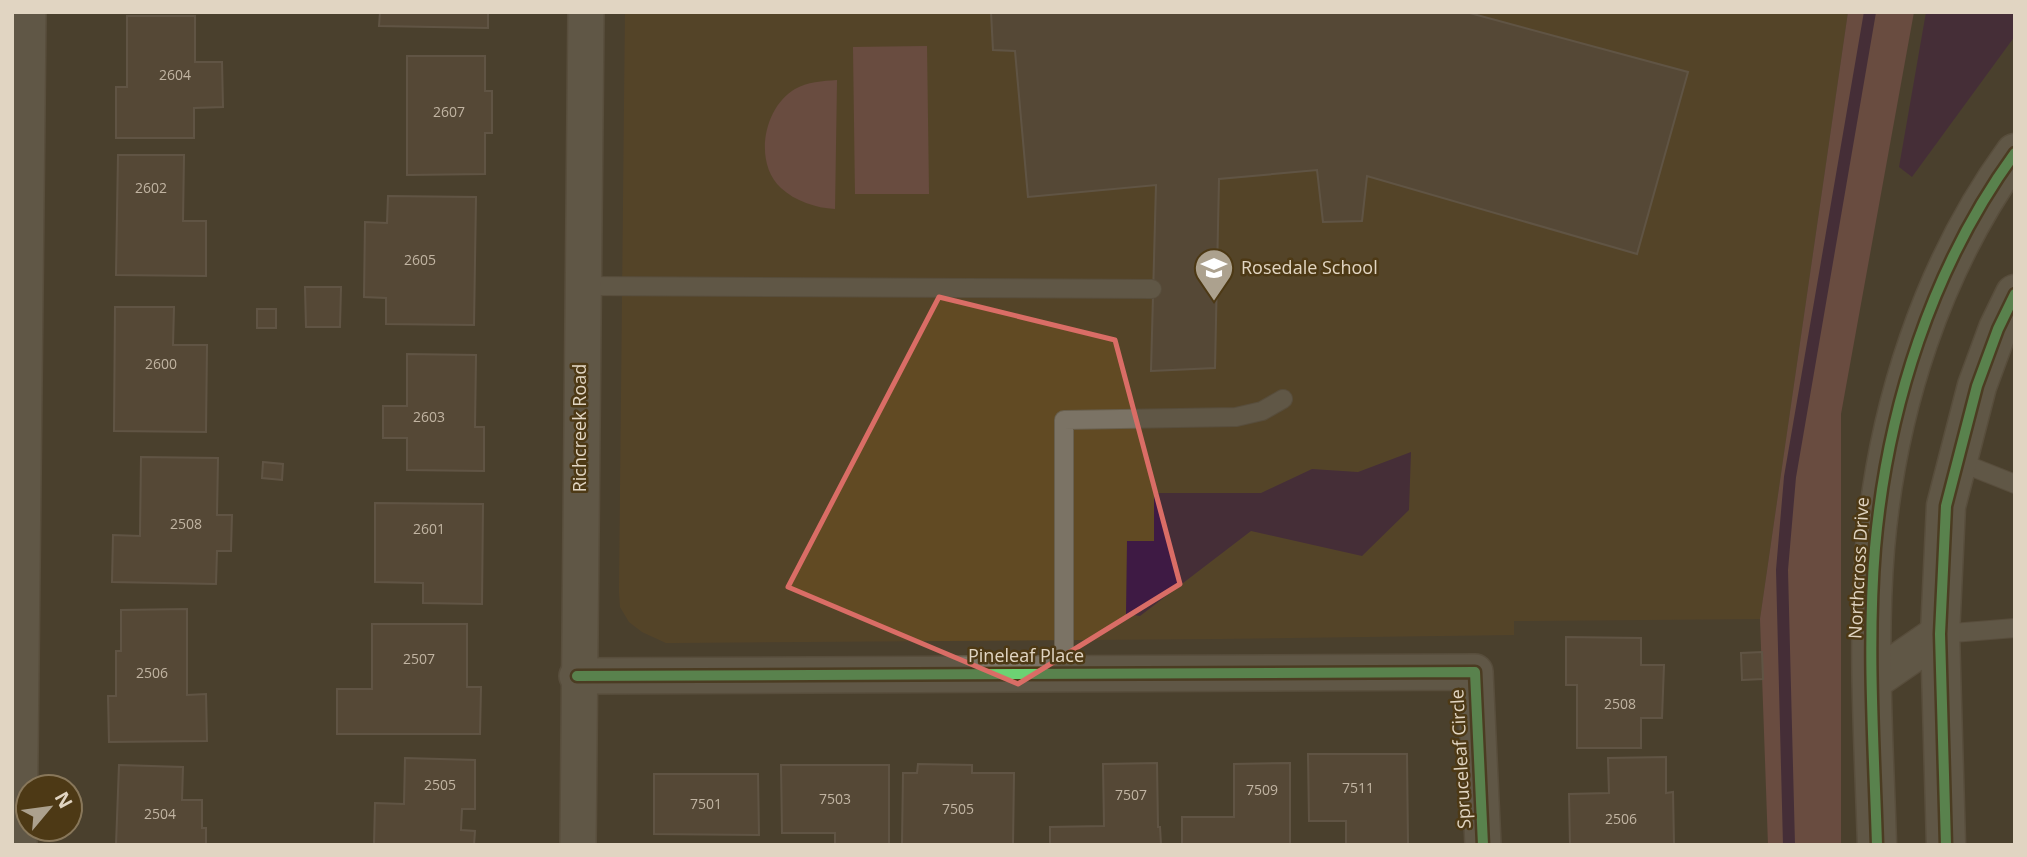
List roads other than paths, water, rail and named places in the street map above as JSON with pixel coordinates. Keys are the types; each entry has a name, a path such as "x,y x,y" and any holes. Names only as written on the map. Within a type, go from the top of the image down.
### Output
{"street":[{"path":"19,845 28,12"},
{"name":"Richcreek Road","path":"578,845 581,286 586,12"},
{"name":"Northcross Drive","path":"1877,845 1872,681 1875,551 1881,492 1894,426 1912,361 1933,302 1969,226 2015,153"},
{"path":"1946,845 1940,635 1946,506 1977,386 1998,328 2015,294"},
{"path":"1872,681 1940,635"},
{"name":"Pineleaf Place","path":"578,676 1475,672"},
{"name":"Spruceleaf Circle","path":"1475,672 1483,845"}],"lane":[{"path":"581,286 1152,289"},
{"path":"1064,673 1064,420 1236,417 1262,411 1283,399"},
{"path":"1957,461 2015,484"},
{"path":"1940,635 2015,628"}],"waterway":[{"path":"1789,845 1782,570 1790,477 1870,12"}],"place":[{"name":"Rosedale School","path":"1214,302"}]}
